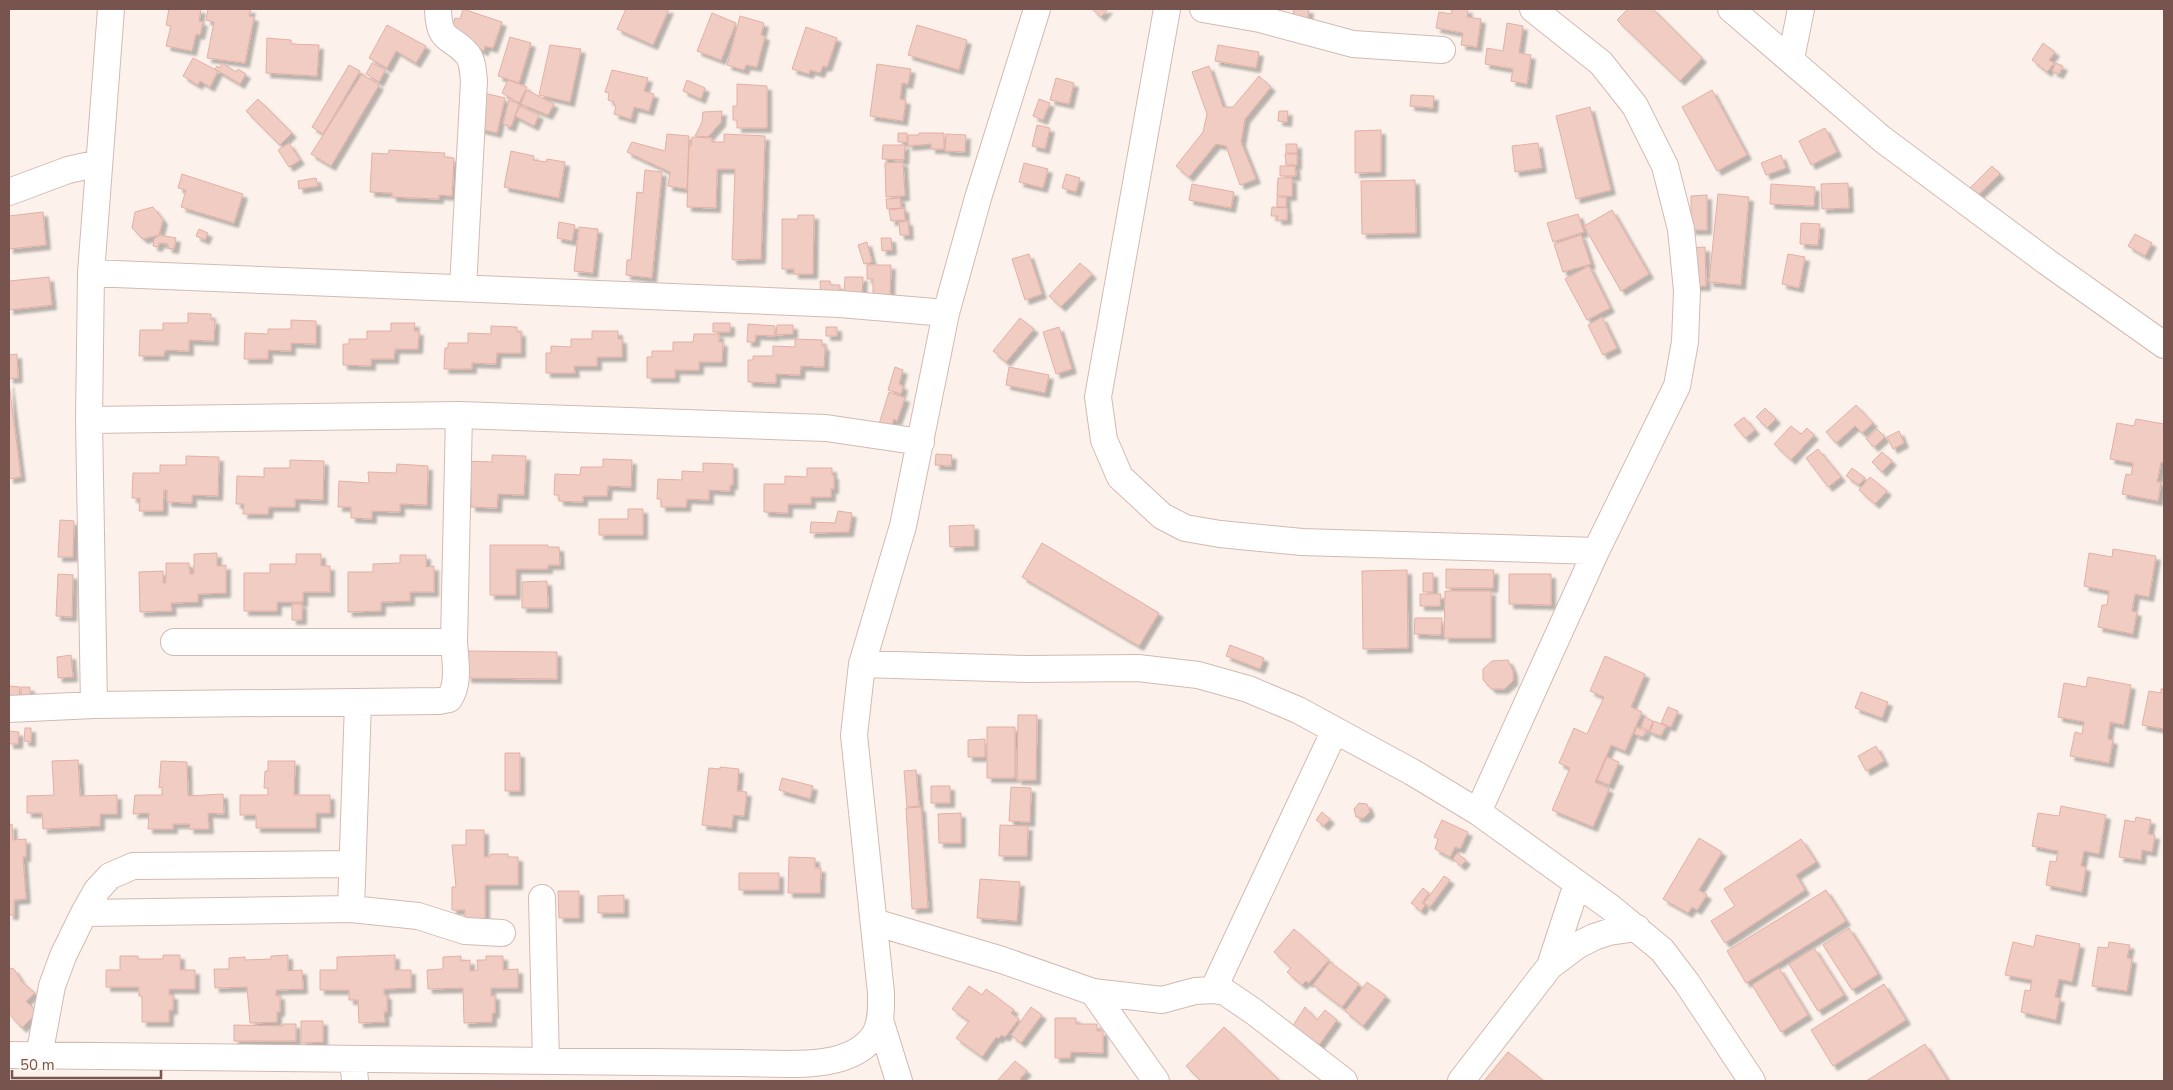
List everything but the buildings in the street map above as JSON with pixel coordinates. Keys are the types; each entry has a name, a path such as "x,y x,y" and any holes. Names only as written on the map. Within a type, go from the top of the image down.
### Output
{"street":[{"path":"94,705 89,420 91,273 111,9"},
{"path":"438,9 438,22 443,34 468,56 474,81 462,288"},
{"path":"9,1055 354,1070 474,1071 546,1061 741,1063 828,1061 843,1059 856,1053 867,1044 875,1033 880,1020 881,993 854,734 862,664 903,526 946,313 978,198 1036,9"},
{"path":"1167,9 1098,397 1104,440 1120,477 1162,516 1185,528 1220,534 1302,542 1596,551"},
{"path":"1203,9 1260,19 1353,44 1442,50"},
{"path":"1478,812 1596,551 1677,386 1685,342 1687,291 1681,229 1665,166 1635,106 1601,63 1534,9"},
{"path":"1731,9 1882,139 2047,262 2164,345"},
{"path":"1791,59 1801,9"},
{"path":"9,192 68,170 99,163"},
{"path":"91,273 840,304 946,313"},
{"path":"89,420 459,414 826,428 921,442"},
{"path":"9,709 94,705 439,701 449,698 454,692 455,680 454,642 459,414"},
{"path":"174,642 454,642"},
{"path":"862,664 1027,670 1138,668 1198,675 1248,689 1298,710 1412,772 1478,812 1637,928 1662,950 1682,976 1752,1081"},
{"path":"351,909 358,702"},
{"path":"1212,990 1335,730"},
{"path":"39,1056 52,986 63,956 97,890 110,876 132,866 352,864"},
{"path":"1550,966 1577,884"},
{"path":"542,898 546,1061"},
{"path":"84,913 351,909 418,916 466,931 502,933"},
{"path":"874,922 1002,960 1093,992 1162,1000 1195,992 1212,990 1225,992 1237,999 1344,1081"},
{"path":"1461,1081 1550,966 1578,945 1594,937 1608,932 1637,928"},
{"path":"1093,992 1156,1081"},
{"path":"880,1020 899,1081"}]}
